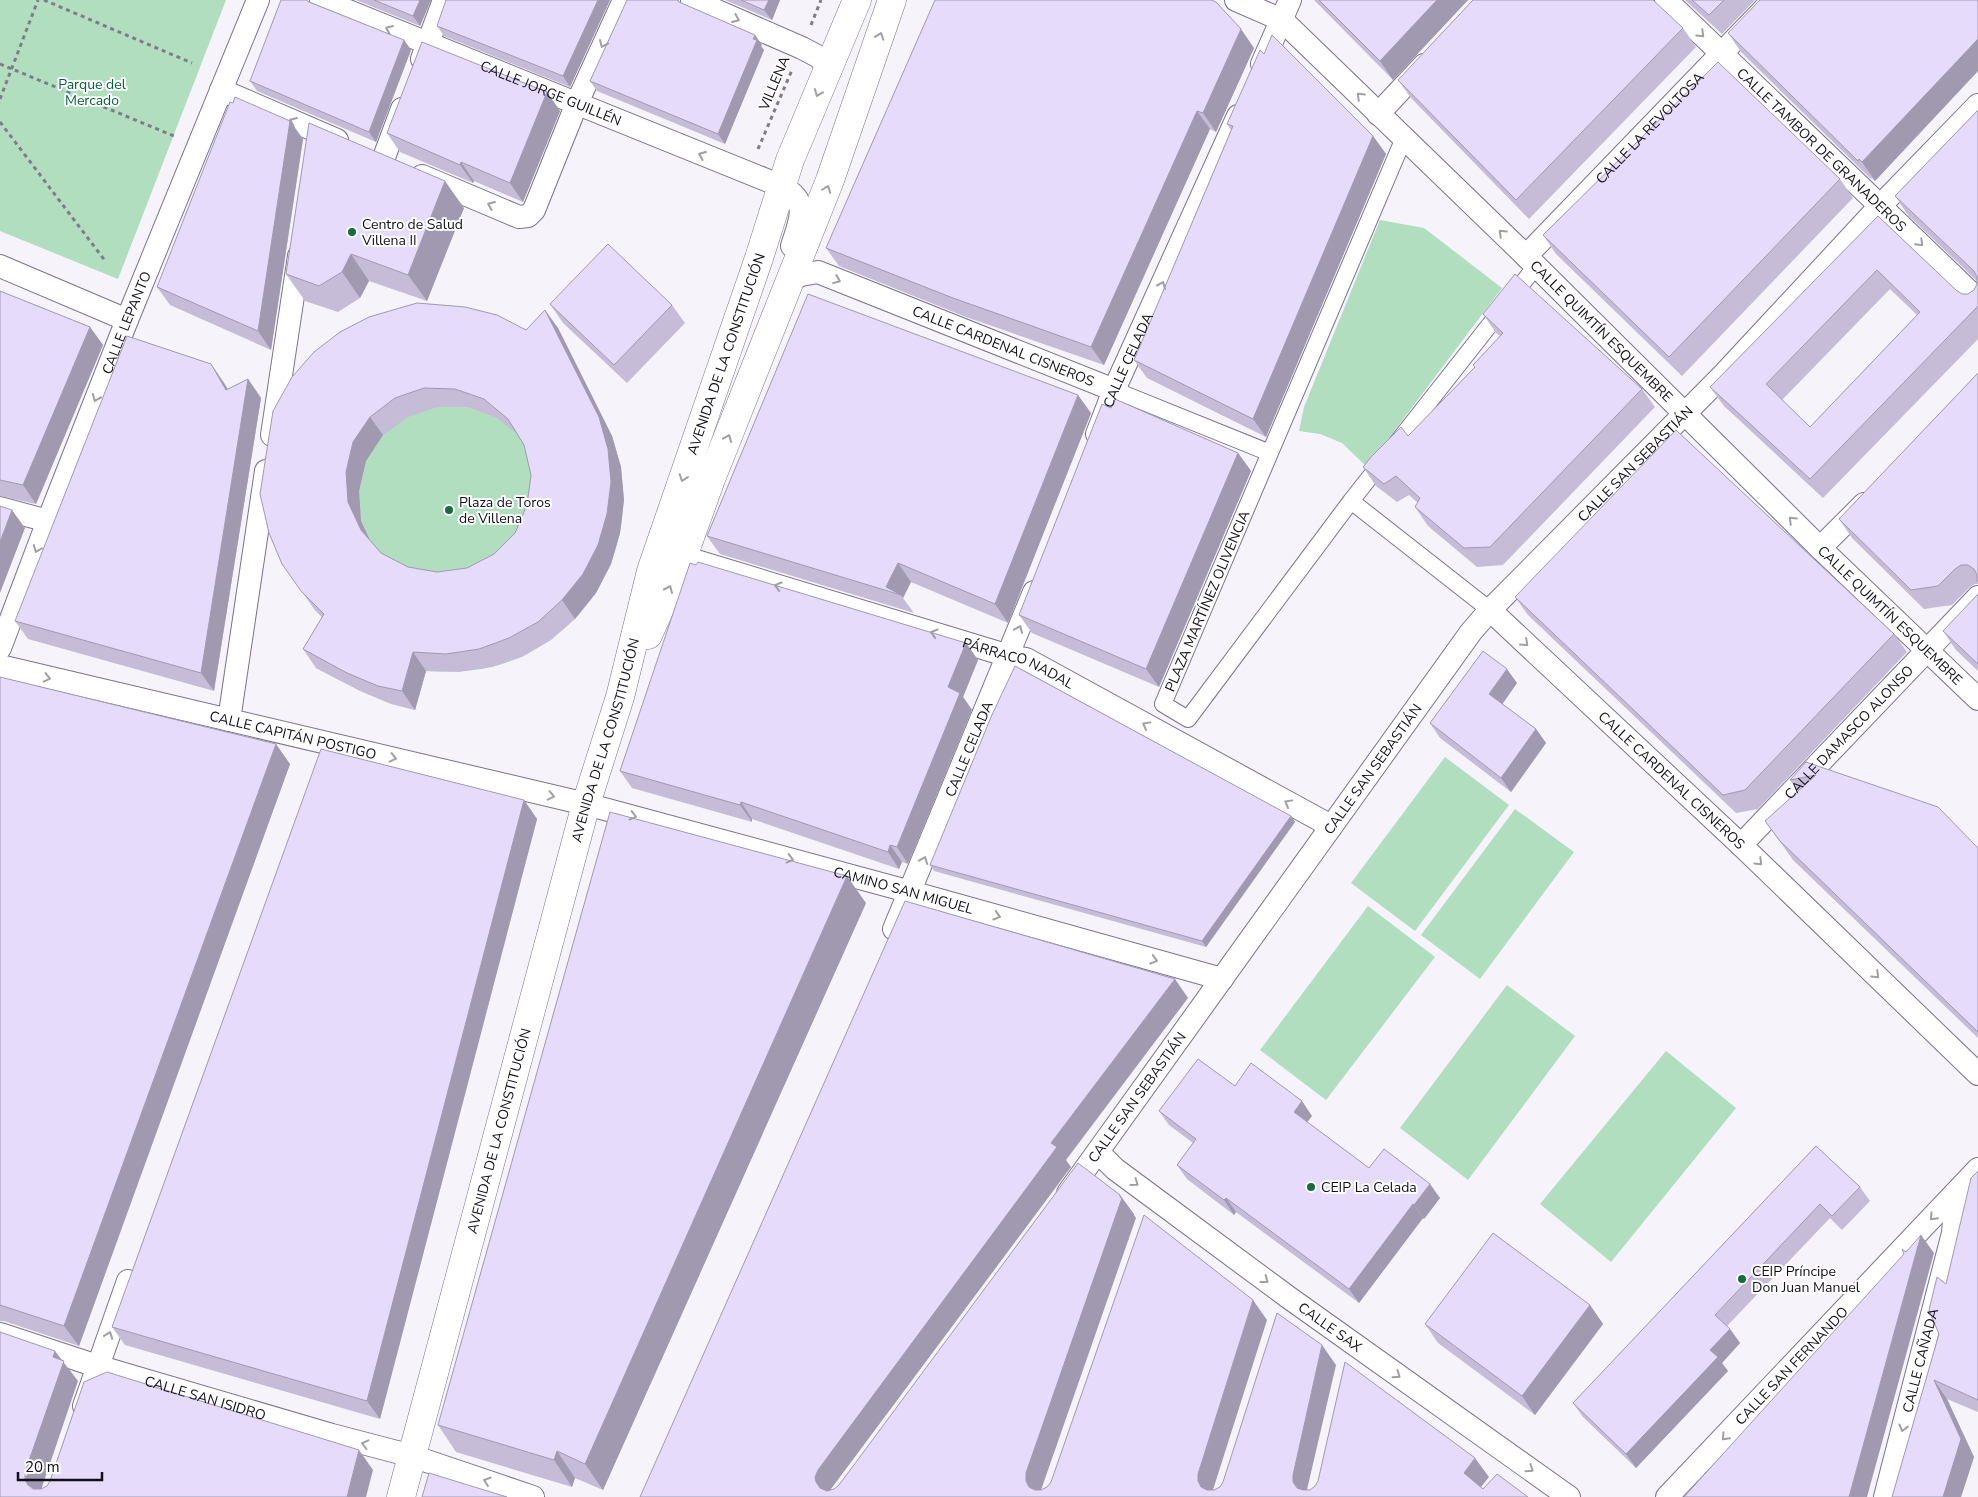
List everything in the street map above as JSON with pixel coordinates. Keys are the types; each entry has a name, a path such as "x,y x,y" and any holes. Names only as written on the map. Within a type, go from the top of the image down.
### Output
{"street":[{"name":"CALLE LEPANTO","path":"0,648 127,320 258,0"},
{"name":"CALLE JORGE GUILLÉN","path":"320,0 577,103 747,174 781,186"},
{"path":"369,154 412,84 444,0"},
{"path":"221,90 316,141 369,154 519,218 528,216 534,210 577,103 624,0"},
{"path":"692,0 802,48 819,57 828,68"},
{"name":"AVENIDA DE LA CONSTITUCIÓN","path":"401,1497 586,804 620,698 651,571 759,258 781,186 857,0"},
{"path":"620,698 683,557 710,479 830,180 892,0"},
{"name":"CALLE QUIMTÍN ESQUEMBRE","path":"1236,0 1286,10 1378,114 1531,261 1820,548 1978,699"},
{"name":"CALLE TAMBOR DE GRANADEROS","path":"1666,0 1978,300"},
{"name":"CALLE LA REVOLTOSA","path":"1531,261 1773,0"},
{"name":"CALLE CELADA","path":"1089,454 1114,390 1286,10"},
{"path":"1378,114 1438,50"},
{"name":"CALLE SAN SEBASTIÁN","path":"1056,1208 1471,632 1490,610 1684,414 1880,205 1978,105"},
{"name":"PLAZA MARTÍNEZ OLIVENCIA","path":"1404,138 1163,704 1188,719 1531,261"},
{"path":"756,368 763,319 802,212 799,201 792,192 781,186"},
{"path":"229,720 301,240"},
{"path":"0,266 127,320"},
{"name":"CALLE CARDENAL CISNEROS","path":"791,280 818,272 1270,453"},
{"path":"1820,548 1879,488"},
{"name":"CALLE CARDENAL CISNEROS","path":"1350,501 1490,610 1741,845 1978,1074"},
{"path":"0,508 48,521"},
{"name":"PÁRRACO NADAL","path":"683,557 1008,656 1026,659 1331,826"},
{"name":"CALLE CELADA","path":"887,946 911,892 1041,573"},
{"name":"CALLE DAMASCO ALONSO","path":"1741,845 1978,597"},
{"name":"CALLE CAPITÁN POSTIGO","path":"0,666 229,720 321,751 586,804"},
{"name":"CAMINO SAN MIGUEL","path":"586,804 1222,979"},
{"name":"CALLE SAX","path":"1098,1152 1153,1209 1285,1307 1352,1354 1568,1497"},
{"name":"CALLE SAN FERNANDO","path":"1667,1497 1978,1169"},
{"name":"CALLE CAÑADA","path":"1885,1497 1953,1233 1956,1193"},
{"path":"78,1422 134,1264"},
{"name":"CALLE SAN ISIDRO","path":"0,1334 97,1366 332,1435 412,1456 533,1497"}],"path":[{"path":"0,99 38,0"},
{"path":"44,0 192,63"},
{"name":"VILLENA","path":"747,174 821,0"},
{"path":"0,64 198,146"},
{"path":"0,122 106,262"}],"green space":[{"name":"Parque del Mercado","path":"0,0 226,0 118,279 0,231"},
{"path":"1380,220 1424,228 1502,288 1367,467 1342,443 1320,434 1299,431 1304,407"},
{"name":"Plaza de Toros de Villena","path":"327,371 612,436 623,492 621,529 613,556 601,582 586,606 566,627 543,644 518,658 475,670 426,671 415,710 376,697 316,668 337,632 314,609"},
{"path":"1445,757 1509,805 1415,931 1351,883"},
{"path":"1515,809 1574,852 1480,979 1421,935"},
{"path":"1368,906 1435,957 1326,1100 1260,1050"},
{"path":"1507,985 1575,1036 1468,1180 1400,1128"},
{"path":"1666,1051 1736,1108 1611,1262 1540,1204"}],"building":[{"path":"281,0 306,0 404,40 369,132 250,81"},
{"path":"374,0 420,0 413,16"},
{"path":"446,0 598,0 563,76 437,26"},
{"path":"627,0 677,0 755,35 753,39 757,40 718,134 590,81"},
{"path":"741,0 769,0 764,10"},
{"path":"935,0 1211,0 1216,2 1241,29 1203,113 1197,111 1091,347 953,298 826,248"},
{"path":"1319,0 1437,0 1380,61"},
{"path":"1473,0 1653,0 1683,28 1516,200 1398,80"},
{"path":"1692,0 1724,0 1709,15"},
{"path":"1760,0 1978,0 1978,39 1862,162 1859,159 1858,161 1728,33"},
{"path":"1272,35 1373,136 1253,419 1134,360 1233,126 1227,124 1260,50 1264,54"},
{"path":"422,42 547,92 510,183 461,162 460,165 387,133"},
{"path":"1718,62 1840,179 1669,357 1543,235"},
{"path":"235,97 290,121 258,331 157,287 230,102 233,103"},
{"path":"1978,110 1978,306 1810,479 1710,387 1878,216 1956,290 1962,294 1968,294 1974,290 1977,284 1977,277 1974,271 1895,196","holes":["1877,270 1920,312 1810,427 1766,384"]},
{"name":"Centro de Salud Villena II","path":"309,123 445,181 408,275 351,254 342,272 319,286 286,274"},
{"path":"608,244 672,305 614,365 550,304"},
{"path":"1515,274 1642,389 1490,547 1464,548 1415,507 1420,498 1396,476 1384,484 1363,467 1401,427 1408,436 1475,367 1473,365 1503,333 1483,314"},
{"path":"0,291 90,327 23,485 0,480"},
{"path":"808,294 1078,395 995,604 898,563 886,587 901,595 707,536"},
{"name":"Plaza de Toros de Villena","path":"417,303 465,307 497,315 526,330 545,310 599,417 608,449 611,482 607,514 598,545 583,574 562,600 538,622 509,638 479,649 446,654 413,652 402,691 378,686 347,673 303,649 324,614 301,591 282,564 269,533 260,494 273,411 292,377 314,352 340,332 369,317","holes":["424,388 455,389 484,399 508,419 524,445 531,475 527,505 515,533 494,554 467,568 437,572 408,567 381,553 361,530 348,502 346,472 353,442 370,417 395,398"]},
{"path":"127,336 211,364 226,390 248,379 201,673 15,621"},
{"path":"1978,373 1978,581 1974,569 1968,565 1961,565 1938,586 1911,590 1839,519"},
{"path":"1115,399 1238,453 1146,669 1019,615 1102,404 1111,408"},
{"path":"1676,430 1894,634 1745,790 1723,795 1515,597"},
{"path":"0,506 12,510 0,542"},
{"path":"698,562 966,643 948,687 960,693 897,847 890,845 888,852 741,802 740,805 620,771 690,563 696,565"},
{"path":"1978,594 1978,664 1943,631"},
{"path":"1483,651 1507,669 1489,694 1536,729 1501,778 1430,723"},
{"path":"1015,666 1291,816 1202,941 930,865 991,717"},
{"path":"0,677 276,744 64,1326 0,1305"},
{"path":"321,749 524,800 367,1401 112,1327"},
{"path":"1806,762 1938,807 1978,848 1978,1032 1780,841 1765,821 1816,775 1790,780"},
{"path":"610,812 847,876 585,1464 557,1451 554,1460 438,1425"},
{"path":"905,901 1175,979 1051,1143 1057,1147 818,1470 815,1477 820,1488 827,1491 839,1485 1078,1163 1122,1198 1026,1473 1026,1481 1029,1487 1041,1490 1051,1482 1144,1215 1253,1300 1198,1474 1198,1481 1201,1487 1207,1490 1214,1490 1220,1487 1223,1482 1277,1313 1322,1345 1293,1475 1293,1482 1297,1488 1310,1490 1318,1481 1345,1362 1475,1458 1464,1473 1483,1489 1497,1474 1528,1497 640,1497"},
{"name":"CEIP La Celada","path":"1198,1059 1235,1086 1251,1063 1302,1101 1294,1112 1369,1168 1384,1149 1430,1184 1349,1289 1226,1198 1224,1200 1177,1165 1196,1139 1159,1111"},
{"name":"CEIP Príncipe Don Juan Manuel","path":"1816,1146 1860,1187 1832,1216 1820,1204 1715,1315 1730,1329 1710,1350 1718,1357 1626,1454 1573,1403"},
{"path":"1978,1171 1978,1400 1934,1380 1961,1439 1943,1497 1892,1497 1939,1334 1929,1310 1937,1277 1946,1284 1971,1178"},
{"path":"1493,1233 1590,1305 1522,1396 1425,1324"},
{"path":"1921,1235 1849,1497 1684,1497 1904,1254 1902,1249 1906,1252"},
{"path":"0,1332 55,1351 53,1357 64,1361 25,1472 25,1480 33,1489 41,1489 47,1486 50,1481 84,1382 107,1372 359,1450 347,1497 0,1497"},
{"path":"429,1473 507,1497 422,1497"}],"place":[{"name":"Centro de Salud Villena II","path":"352,232"},
{"name":"Plaza de Toros de Villena","path":"449,510"},
{"name":"CEIP La Celada","path":"1311,1187"},
{"name":"CEIP Príncipe Don Juan Manuel","path":"1742,1279"}]}
